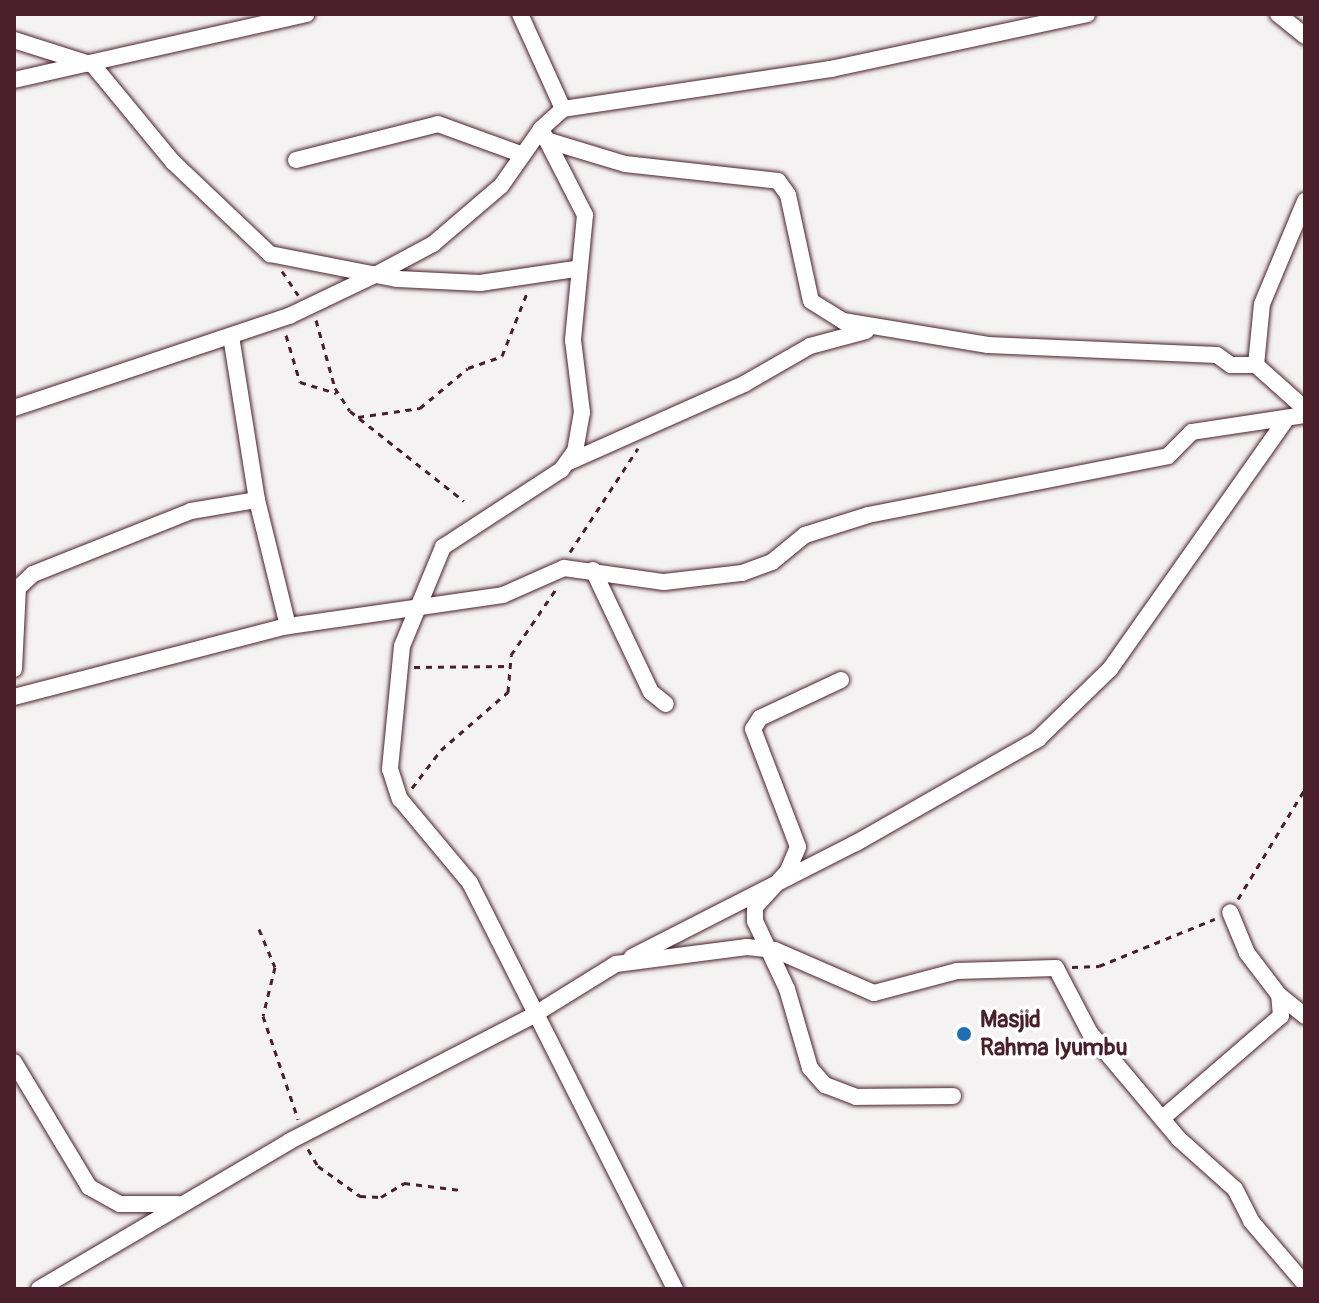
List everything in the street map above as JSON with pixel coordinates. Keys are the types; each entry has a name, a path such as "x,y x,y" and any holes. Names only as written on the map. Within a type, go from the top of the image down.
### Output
{"street":[{"path":"14,80 93,65 307,14"},
{"path":"520,14 563,109"},
{"path":"14,408 289,316 433,244 501,186 563,109 831,69 1013,20 1087,14"},
{"path":"1278,14 1305,36"},
{"path":"14,40 93,65 173,162 270,254 377,274 480,283 575,269"},
{"path":"296,160 438,124 523,155"},
{"path":"545,135 585,215 575,269 582,412 569,462"},
{"path":"14,697 288,626 503,595 564,568 664,582 742,573 772,562 805,535 868,515 1168,456 1192,432 1287,418 1305,412 1256,365 1231,365 1217,355 1003,347 843,321 811,301 788,195 769,176 625,164 545,135"},
{"path":"1256,365 1262,304 1305,201"},
{"path":"675,1289 532,1016 470,883 400,799 390,769 399,662 416,608 452,535 569,462 744,384 820,342 884,329"},
{"path":"231,336 257,500 288,626"},
{"path":"39,1289 179,1204 303,1134 532,1016 616,964 769,890 1038,739 1110,669 1287,418"},
{"path":"14,669 18,588 33,574 191,511 257,500"},
{"path":"593,570 651,692 666,704"},
{"path":"841,680 760,718 753,729 798,847 755,907 765,949 787,989 810,1068 825,1085 856,1097 953,1096"},
{"path":"1230,912 1247,953 1279,995 1305,1016"},
{"path":"616,964 765,949 874,993 957,971 1056,968 1090,1033 1165,1116 1179,1139 1235,1189 1251,1221 1305,1284"},
{"path":"1165,1116 1281,1016 1279,995"},
{"path":"14,1062 89,1187 120,1204 179,1204"}],"path":[{"path":"270,254 308,307 324,338 337,394 358,417 464,501"},
{"path":"358,417 420,408 468,368 502,356 514,315 541,274"},
{"path":"292,287 287,349 300,382 337,394"},
{"path":"400,799 441,750 508,692 508,666 542,619 564,568 602,496 642,444"},
{"path":"399,662 425,671 508,666"},
{"path":"1056,968 1099,966 1230,912 1305,789"},
{"path":"259,929 275,967 263,1016 303,1134 318,1166 360,1196 381,1197 404,1183 461,1190"}],"place":[{"name":"Masjid Rahma Iyumbu","path":"964,1034"}]}
